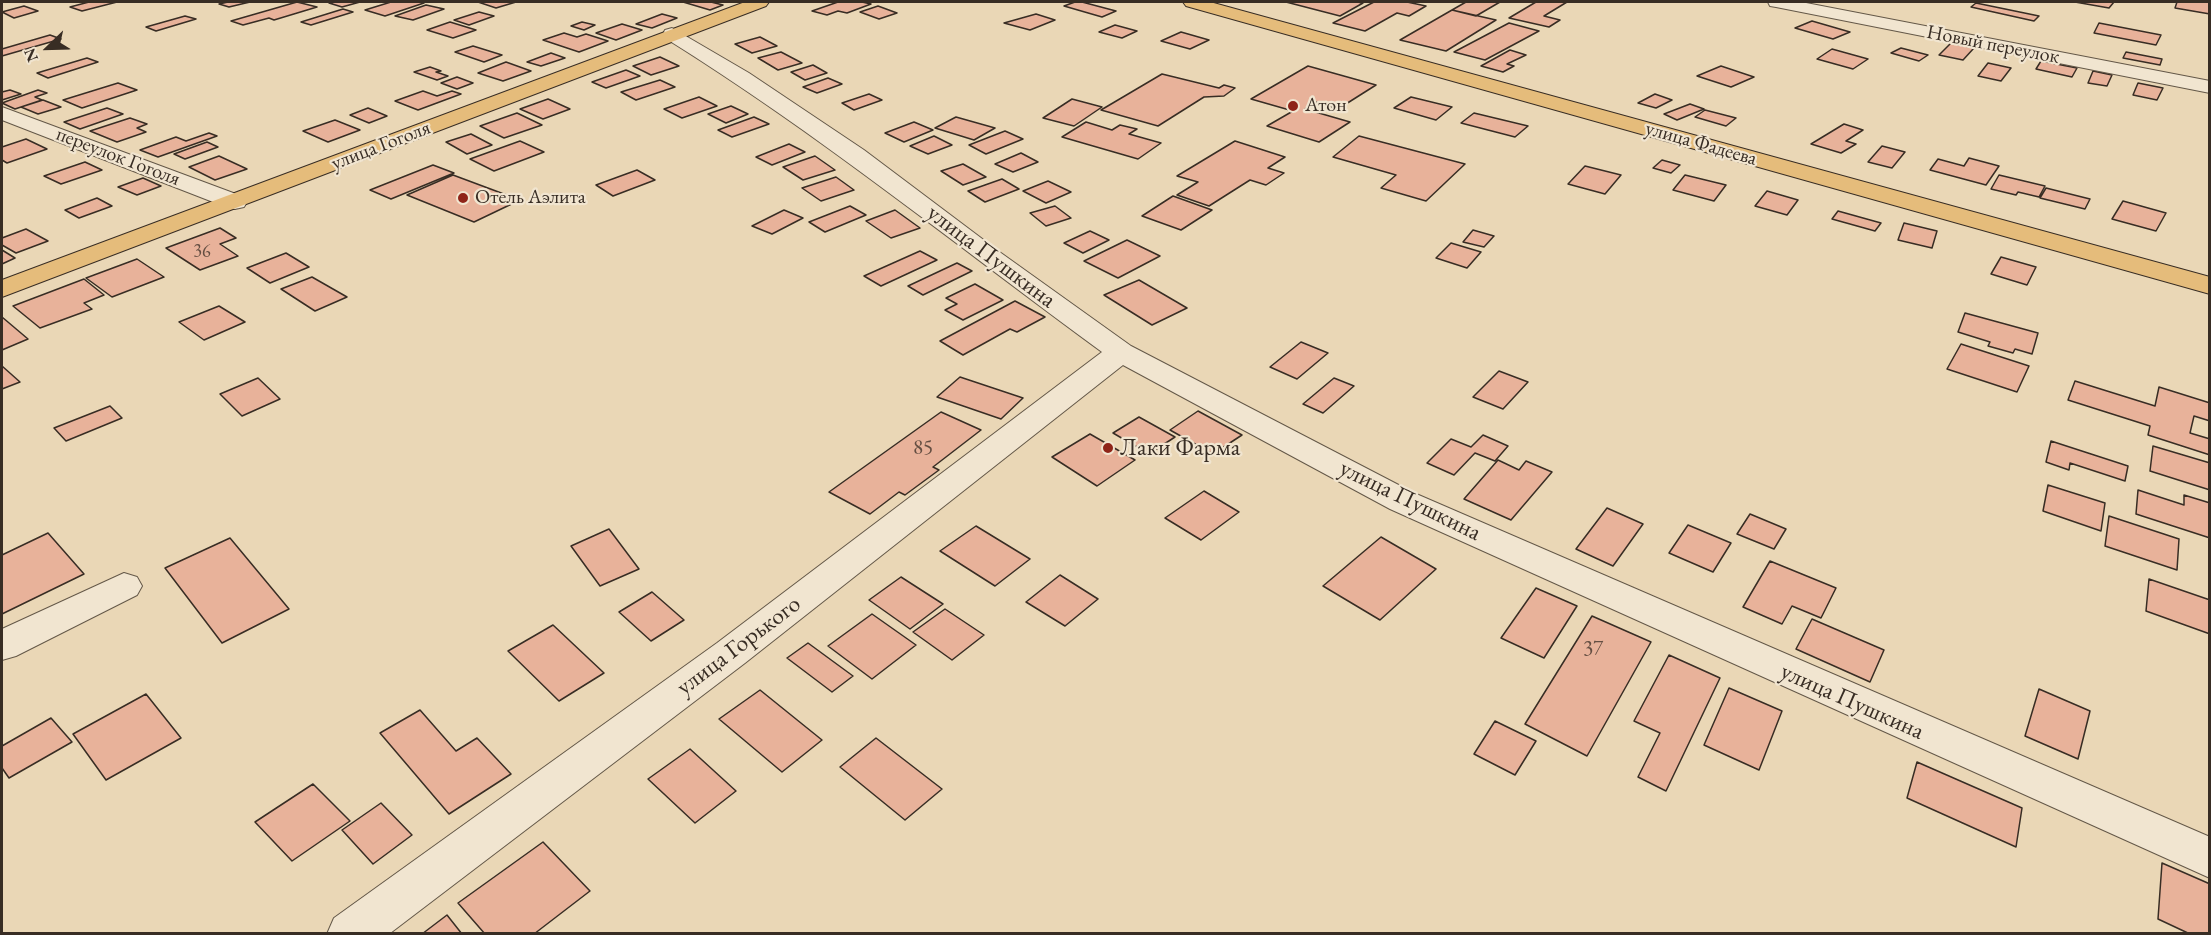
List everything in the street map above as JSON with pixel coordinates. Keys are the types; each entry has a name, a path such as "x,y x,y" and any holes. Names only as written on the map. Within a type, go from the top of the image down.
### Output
{"main road":[{"name":"улица Гоголя","path":"2,289 760,2"},
{"name":"улица Фадеева","path":"1192,2 2210,286"}],"street":[{"name":"Новый переулок","path":"1776,2 2210,87"},
{"name":"улица Пушкина","path":"672,34 742,77 856,155 992,259 1121,352 1402,501 2210,858"},
{"name":"переулок Гоголя","path":"2,113 235,202"},
{"name":"улица Горького","path":"351,933 731,653 1121,352"},
{"path":"2,646 124,586"}],"building":[{"path":"89,2 117,2 82,11 70,7"},
{"path":"250,2 229,7 219,4"},
{"path":"297,2 317,7 274,20 269,18 243,25 231,21"},
{"path":"360,2 342,7 329,3"},
{"path":"391,2 424,3 385,16 365,10"},
{"path":"478,2 516,2 496,8"},
{"path":"683,2 711,2 723,5 710,10"},
{"path":"838,2 871,4 847,13 838,11 827,15 812,11"},
{"path":"1075,2 1116,11 1102,17 1064,6"},
{"path":"1286,2 1357,2 1363,3 1340,16"},
{"path":"1374,2 1407,2 1426,6 1409,16 1397,13 1365,31 1333,23"},
{"path":"1466,2 1500,2 1476,16 1452,10"},
{"path":"1536,2 1567,2 1544,16 1560,20 1549,27 1509,18"},
{"path":"2075,2 2114,2 2109,8"},
{"path":"2177,2 2210,2 2210,14 2175,8"},
{"path":"1976,3 2039,16 2034,21 1971,7"},
{"path":"426,5 444,9 413,20 395,16"},
{"path":"24,6 38,11 14,18 2,12"},
{"path":"878,6 897,13 879,19 860,12"},
{"path":"343,9 353,12 311,25 301,22"},
{"path":"1452,10 1496,20 1446,51 1400,40"},
{"path":"479,12 494,16 469,25 454,20"},
{"path":"662,14 677,18 652,28 636,24"},
{"path":"1036,14 1055,20 1030,30 1004,23"},
{"path":"185,16 196,19 156,31 146,27"},
{"path":"1812,21 1850,32 1833,39 1795,28"},
{"path":"450,22 476,30 453,38 427,30"},
{"path":"582,22 595,25 584,30 571,26"},
{"path":"1509,23 1539,31 1485,60 1454,52"},
{"path":"2099,23 2161,35 2156,45 2094,33"},
{"path":"622,24 642,30 616,40 596,33"},
{"path":"1115,25 1137,31 1122,38 1099,32"},
{"path":"1181,32 1209,40 1190,49 1161,41"},
{"path":"564,33 577,37 586,34 608,41 579,52 543,40"},
{"path":"50,35 61,39 2,56 2,49"},
{"path":"760,37 777,46 752,53 735,44"},
{"path":"1951,43 1974,48 1963,60 1939,55"},
{"path":"473,46 502,55 484,62 455,52"},
{"path":"1901,48 1928,55 1919,61 1891,53"},
{"path":"1832,49 1868,59 1853,69 1817,59"},
{"path":"1510,50 1526,55 1507,64 1514,66 1503,72 1481,66"},
{"path":"781,52 802,63 778,70 758,58"},
{"path":"2126,52 2162,59 2160,65 2123,58"},
{"path":"551,53 565,58 541,66 527,62"},
{"path":"660,57 679,66 651,75 633,66"},
{"path":"87,58 98,62 48,78 37,73"},
{"path":"2041,61 2077,68 2072,77 2036,69"},
{"path":"506,62 531,71 503,81 478,73"},
{"path":"1988,63 2011,68 2001,81 1978,76"},
{"path":"813,65 827,73 805,80 791,72"},
{"name":"Атон","path":"1308,66 1376,85 1338,109 1316,102 1305,109 1350,122 1319,142 1267,126 1293,111 1251,99"},
{"path":"1721,66 1754,77 1731,87 1697,76"},
{"path":"430,67 448,76 437,80 414,72"},
{"path":"626,70 640,76 606,88 592,82"},
{"path":"2093,71 2112,75 2107,86 2088,83"},
{"path":"1162,74 1219,88 1224,85 1235,88 1224,96 1204,97 1158,126 1101,110"},
{"path":"457,77 473,83 457,89 441,83"},
{"path":"828,78 842,84 817,93 803,87"},
{"path":"660,80 675,87 636,100 621,92"},
{"path":"118,83 137,90 82,108 63,100"},
{"path":"2138,83 2163,88 2157,100 2133,95"},
{"path":"10,90 21,94 2,100 2,92"},
{"path":"38,90 47,93 35,97 42,100 15,109 2,103"},
{"path":"423,91 437,96 452,91 461,94 418,110 395,101"},
{"path":"869,94 882,100 854,110 842,103"},
{"path":"1655,94 1672,100 1656,108 1638,103"},
{"path":"699,97 717,106 682,118 664,109"},
{"path":"1411,97 1452,107 1436,120 1394,108"},
{"path":"548,99 570,109 543,119 520,109"},
{"path":"1072,99 1102,107 1074,126 1043,118"},
{"path":"43,100 61,107 38,114 21,107"},
{"path":"1690,104 1704,109 1677,120 1664,114"},
{"path":"731,106 748,114 726,123 708,114"},
{"path":"107,108 123,114 80,129 64,122"},
{"path":"368,108 387,116 369,123 350,115"},
{"path":"1705,110 1736,118 1726,126 1695,117"},
{"path":"517,113 542,125 504,138 480,126"},
{"path":"1474,113 1528,126 1515,137 1461,123"},
{"path":"754,117 769,124 732,137 718,130"},
{"path":"956,117 995,128 974,140 935,128"},
{"path":"130,118 147,124 137,128 146,132 117,142 90,131"},
{"path":"335,120 360,130 328,142 303,131"},
{"path":"914,122 933,130 904,142 885,133"},
{"path":"1086,122 1112,130 1120,125 1137,129 1129,134 1161,143 1138,159 1062,137"},
{"path":"1844,124 1863,130 1846,141 1856,144 1841,153 1811,144"},
{"path":"1005,131 1023,139 986,154 969,145"},
{"path":"209,133 217,136 158,157 140,150 176,137 186,141"},
{"path":"471,134 492,145 467,154 446,142"},
{"path":"934,136 952,145 928,154 910,146"},
{"path":"1359,136 1465,164 1426,201 1381,188 1396,175 1333,157"},
{"path":"26,139 47,149 7,163 2,160 2,147"},
{"path":"520,141 544,152 494,171 470,159"},
{"path":"1235,141 1285,157 1268,168 1284,173 1266,185 1250,180 1209,206 1177,195 1198,182 1177,176"},
{"path":"207,142 218,147 185,159 174,154"},
{"path":"789,144 805,152 772,165 756,157"},
{"path":"1882,146 1905,152 1892,168 1868,162"},
{"path":"1021,153 1038,162 1013,172 995,164"},
{"path":"219,156 247,169 215,180 189,167"},
{"path":"815,156 835,170 803,180 783,167"},
{"path":"1969,158 1999,166 1986,185 1930,170 1938,159 1964,166"},
{"path":"1662,160 1680,165 1671,173 1653,168"},
{"path":"85,162 102,170 61,184 44,176"},
{"path":"963,164 986,177 963,185 941,171"},
{"path":"433,165 454,173 391,199 370,190"},
{"path":"1585,166 1621,175 1605,194 1568,184"},
{"path":"637,170 655,180 613,196 596,185"},
{"name":"Отель Аэлита","path":"453,175 520,200 474,222 407,195"},
{"path":"1685,175 1726,185 1714,201 1673,190"},
{"path":"1999,175 2045,186 2039,197 2018,192 2016,195 1991,189"},
{"path":"836,177 854,190 821,201 802,188"},
{"path":"143,178 161,186 137,195 118,187"},
{"path":"1002,179 1019,189 985,202 968,191"},
{"path":"1048,181 1071,192 1046,203 1023,191"},
{"path":"2046,188 2090,199 2085,209 2040,198"},
{"path":"1767,191 1798,200 1787,215 1755,206"},
{"path":"1173,196 1212,210 1181,230 1142,216"},
{"path":"97,198 112,206 79,218 65,210"},
{"path":"2123,201 2166,213 2156,231 2112,219"},
{"path":"850,206 866,215 825,232 809,222"},
{"path":"1055,206 1071,218 1046,226 1030,213"},
{"path":"784,210 803,218 772,234 752,226"},
{"path":"895,210 920,228 891,238 866,221"},
{"path":"1838,211 1881,223 1875,231 1832,219"},
{"path":"1904,223 1937,231 1932,248 1898,240"},
{"path":"220,228 236,238 220,244 238,256 200,270 166,248"},
{"path":"26,229 48,241 16,253 2,245 2,238"},
{"path":"1473,230 1494,236 1484,247 1463,242"},
{"path":"1090,231 1109,240 1083,253 1064,243"},
{"path":"1127,240 1160,256 1118,278 1084,261"},
{"path":"1451,243 1481,252 1467,268 1436,258"},
{"path":"2,250 15,258 2,264"},
{"path":"920,251 937,260 881,286 864,276"},
{"path":"286,253 309,267 270,283 247,268"},
{"path":"2001,257 2036,267 2027,285 1991,274"},
{"path":"137,259 164,277 112,297 86,278"},
{"path":"957,263 972,271 923,295 908,286"},
{"path":"312,277 347,297 315,311 281,289"},
{"path":"84,279 104,295 84,303 92,309 40,328 13,306"},
{"path":"1139,280 1187,308 1152,325 1104,295"},
{"path":"975,284 1003,300 963,320 945,310 957,304 946,298"},
{"path":"1015,301 1045,317 1017,332 1010,329 963,355 940,341"},
{"path":"219,306 245,322 204,340 179,322"},
{"path":"1965,313 2038,333 2032,354 2015,349 2013,353 1988,346 1990,342 1958,332"},
{"path":"2,317 28,339 2,350"},
{"path":"1301,342 1328,353 1297,379 1270,367"},
{"path":"1961,344 2029,366 2017,392 1947,369"},
{"path":"2,366 20,382 2,389"},
{"path":"1499,371 1528,382 1503,409 1473,397"},
{"path":"960,377 1023,398 1001,419 937,397"},
{"path":"258,378 280,399 242,416 220,394"},
{"path":"1334,378 1354,386 1323,413 1303,404"},
{"path":"2075,381 2155,406 2159,387 2210,403 2210,421 2194,416 2190,433 2210,439 2210,455 2148,435 2150,426 2068,400"},
{"path":"110,406 122,418 66,441 54,428"},
{"path":"1198,411 1242,435 1213,454 1170,430"},
{"path":"941,412 981,430 933,467 939,470 905,495 899,492 870,514 829,492"},
{"path":"1139,417 1175,437 1149,454 1113,433"},
{"path":"1090,434 1135,460 1097,486 1052,457"},
{"path":"1483,435 1508,446 1495,461 1475,453 1454,475 1427,463 1451,439 1471,447"},
{"path":"2051,441 2128,466 2125,481 2070,463 2069,470 2046,462"},
{"path":"2153,446 2210,463 2210,490 2150,471"},
{"path":"1498,460 1519,470 1526,461 1552,472 1511,520 1464,499"},
{"path":"2048,485 2105,503 2101,531 2043,511"},
{"path":"2138,490 2184,505 2184,495 2210,503 2210,538 2136,514"},
{"path":"1204,491 1239,512 1201,540 1165,518"},
{"path":"1607,508 1643,524 1613,566 1576,549"},
{"path":"1750,514 1786,529 1774,549 1737,534"},
{"path":"2109,516 2179,539 2177,570 2105,546"},
{"path":"1688,525 1731,543 1713,572 1669,553"},
{"path":"976,526 1030,559 995,586 940,551"},
{"path":"609,529 639,569 600,586 571,546"},
{"path":"48,533 84,574 2,614 2,555"},
{"path":"1381,537 1436,569 1380,620 1323,586"},
{"path":"230,538 289,609 222,643 165,568"},
{"path":"1770,561 1836,588 1821,618 1792,606 1782,624 1743,607"},
{"path":"1060,575 1098,599 1065,626 1026,602"},
{"path":"901,577 943,604 910,629 869,600"},
{"path":"2149,579 2210,600 2210,634 2146,611"},
{"path":"1536,588 1577,606 1544,658 1501,638"},
{"path":"652,592 684,620 651,641 619,612"},
{"path":"945,609 984,635 952,660 913,632"},
{"path":"872,614 916,645 872,679 828,646"},
{"path":"1592,616 1651,642 1587,756 1525,724"},
{"path":"1812,619 1884,650 1870,682 1796,649"},
{"path":"553,625 604,673 559,701 508,651"},
{"path":"808,643 853,676 832,692 787,658"},
{"path":"1669,655 1720,678 1666,791 1638,777 1660,733 1634,721"},
{"path":"1729,688 1782,711 1759,770 1704,745"},
{"path":"2039,689 2090,711 2078,759 2025,736"},
{"path":"760,690 822,740 782,772 719,719"},
{"path":"146,694 181,738 106,780 73,734"},
{"path":"420,710 456,751 477,738 511,774 449,814 380,733"},
{"path":"51,718 72,742 9,778 2,768 2,746"},
{"path":"1495,721 1536,741 1515,775 1474,754"},
{"path":"876,738 942,789 905,820 840,767"},
{"path":"690,749 736,791 695,823 648,779"},
{"path":"1917,762 2022,808 2016,847 1907,798"},
{"path":"313,784 350,821 292,861 255,822"},
{"path":"381,803 412,835 373,864 342,830"},
{"path":"543,842 590,891 534,934 485,934 458,903"},
{"path":"2162,863 2210,884 2210,934 2190,934 2158,919"},
{"path":"447,915 462,934 422,934"}],"place":[{"name":"Атон","path":"1293,106"},
{"name":"Отель Аэлита","path":"463,198"},
{"name":"Лаки Фарма","path":"1108,448"}]}
